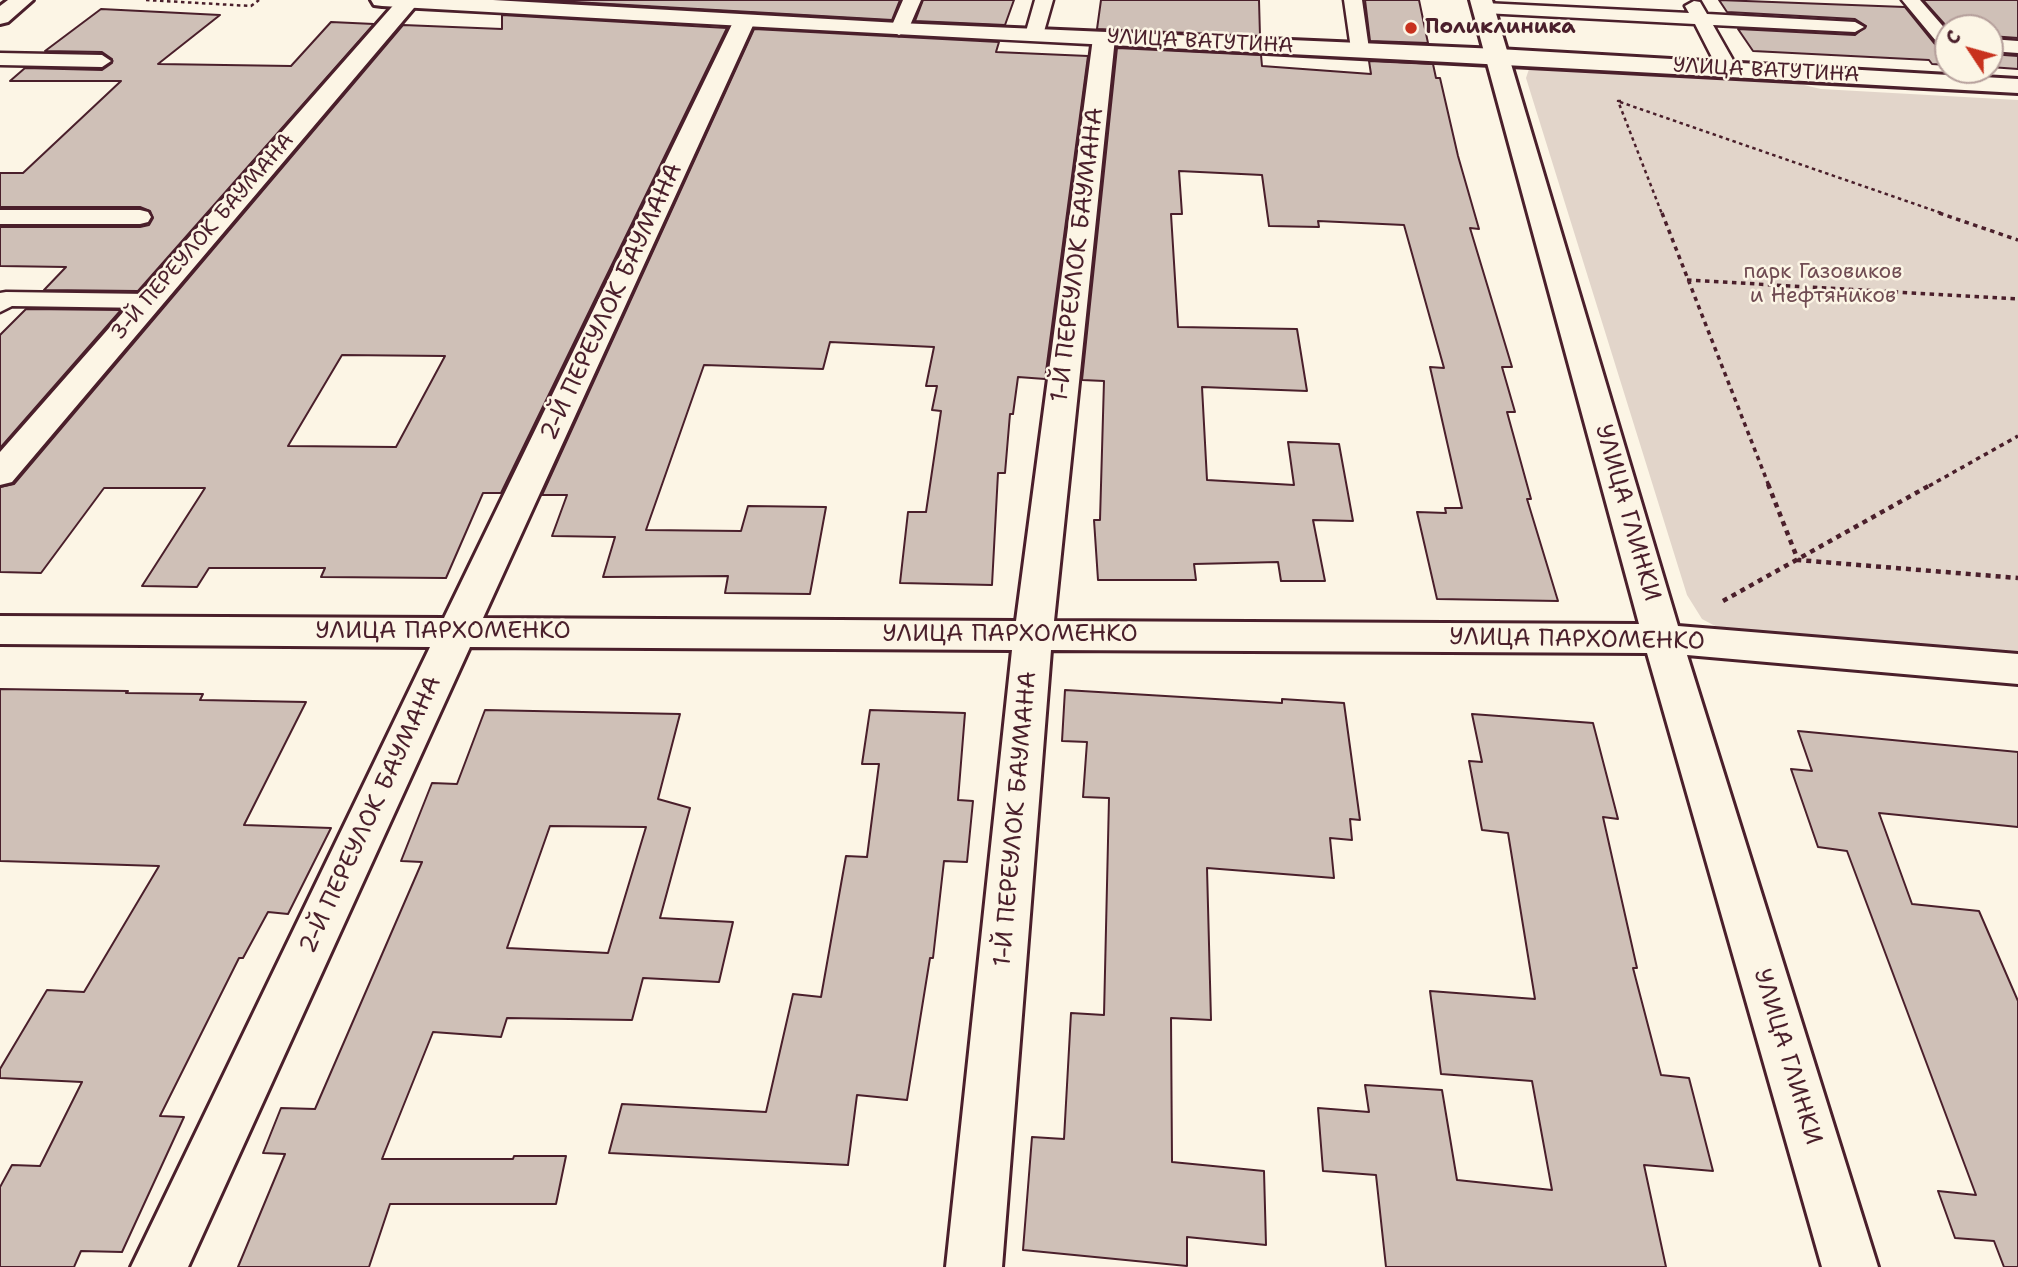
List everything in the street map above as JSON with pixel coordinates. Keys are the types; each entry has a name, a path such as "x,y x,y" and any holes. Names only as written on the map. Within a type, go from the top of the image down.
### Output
{"street":[{"path":"0,18 22,0"},
{"name":"УЛИЦА ВАТУТИНА","path":"413,1 899,30 1498,56 2018,86"},
{"name":"3-Й ПЕРЕУЛОК БАУМАНА","path":"0,474 148,301 413,1"},
{"name":"УЛИЦА ГЛИНКИ","path":"1483,4 1663,639 1850,1267"},
{"name":"2-Й ПЕРЕУЛОК БАУМАНА","path":"159,1267 744,21"},
{"name":"1-Й ПЕРЕУЛОК БАУМАНА","path":"974,1267 1033,635 1104,38"},
{"name":"УЛИЦА ПАРХОМЕНКО","path":"0,630 1663,639 2018,669"}],"lane":[{"path":"899,30 912,0"},
{"path":"1034,35 1044,0"},
{"path":"1353,0 1360,50"},
{"path":"1691,0 1728,69"},
{"path":"1911,0 1934,27"},
{"path":"1483,4 1855,27"},
{"path":"0,59 102,61"},
{"path":"0,216 140,217"},
{"path":"0,305 6,299 148,301"}],"path":[{"path":"146,0 251,6 258,0"},
{"path":"1798,560 1618,101 2018,240"},
{"path":"1687,279 2018,299"},
{"path":"1713,607 2018,436"},
{"path":"1798,560 2018,578"}],"green space":[{"name":"парк Газовиков и Нефтяников","path":"1553,65 1595,72 1630,69 1766,76 1821,89 2018,100 2018,666 1732,635 1702,619 1687,595 1526,78 1529,69"}],"building":[{"path":"539,0 900,0 892,20"},
{"path":"923,0 1014,0 1005,25 915,21"},
{"path":"1101,0 1259,0 1260,36 1097,29"},
{"path":"1365,0 1419,0 1428,43 1370,41"},
{"path":"1719,0 1905,7 1934,43 1934,64 1929,60 1753,51 1738,29 1855,35 1866,26 1855,19 1727,12"},
{"path":"1923,0 2018,0 2018,38 2004,37 2004,14 1936,14"},
{"path":"101,9 220,15 158,64 291,66 331,22 374,24 138,291 44,290 66,267 0,266 0,227 140,227 149,225 153,218 150,211 140,207 0,207 0,173 23,173 121,81 10,81 25,68 102,70 112,63 112,59 102,52 45,51"},
{"path":"502,15 727,28 501,493 483,493 446,578 321,577 325,568 209,568 197,587 142,586 205,488 104,488 41,573 0,572 0,487 14,484 403,25 502,29","holes":["342,355 445,356 396,447 288,446"]},
{"path":"754,29 999,42 996,52 1088,56 1045,379 1018,377 1013,414 1010,414 1005,473 998,473 992,585 900,583 908,512 926,512 941,411 932,410 937,386 926,386 934,347 830,342 823,369 704,365 646,530 741,531 748,506 826,507 810,594 725,593 728,576 603,577 615,537 552,536 567,495 542,495"},
{"path":"1117,48 1261,55 1262,66 1371,74 1369,61 1433,64 1436,78 1440,78 1479,229 1470,228 1512,367 1502,367 1515,412 1507,412 1531,499 1527,499 1558,601 1437,599 1417,512 1446,513 1445,508 1462,508 1430,367 1444,368 1404,225 1318,221 1319,227 1269,226 1262,175 1179,171 1182,214 1171,214 1178,327 1297,329 1307,391 1202,387 1207,480 1294,485 1288,442 1339,444 1353,521 1313,520 1325,581 1281,581 1278,562 1194,564 1196,580 1098,580 1094,520 1100,520 1104,381 1082,380"},
{"path":"2004,55 2018,56 2018,69 2004,68"},
{"path":"26,309 121,310 0,448 0,335"},
{"path":"0,689 203,694 200,700 306,702 244,825 331,828 288,914 268,912 243,958 239,958 160,1116 184,1117 122,1252 81,1251 74,1267 0,1267 0,1187 12,1165 40,1166 82,1082 0,1078 0,1069 47,990 84,992 159,866 0,861"},
{"path":"1065,690 1282,703 1282,699 1344,703 1360,820 1350,819 1352,840 1330,838 1334,878 1207,868 1211,1020 1171,1018 1172,1162 1264,1171 1266,1245 1187,1237 1187,1266 1023,1250 1032,1137 1064,1139 1071,1013 1104,1015 1109,798 1083,797 1087,742 1062,741"},
{"path":"485,710 680,714 658,799 690,808 660,918 733,922 719,982 643,978 632,1020 507,1018 501,1037 433,1032 382,1159 513,1159 514,1156 566,1156 556,1204 390,1204 369,1267 238,1267 285,1154 263,1153 281,1108 315,1109 422,862 401,861 432,783 457,784","holes":["550,826 646,827 608,953 507,948"]},
{"path":"870,710 965,713 958,800 973,801 967,862 944,861 933,958 930,958 907,1100 857,1095 848,1165 609,1153 622,1104 766,1112 793,994 821,997 846,856 867,857 879,764 862,764"},
{"path":"1472,714 1593,723 1618,819 1603,817 1637,968 1633,968 1661,1075 1689,1078 1713,1171 1644,1165 1666,1267 1386,1267 1376,1175 1323,1171 1318,1108 1369,1112 1365,1085 1442,1090 1457,1180 1552,1190 1532,1081 1441,1074 1430,991 1535,999 1508,833 1482,830 1469,761 1482,762"},
{"path":"1798,731 2018,752 2018,827 1879,813 1912,904 1979,911 2018,1001 2018,1267 2004,1267 1994,1241 1955,1238 1938,1191 1976,1195 1847,851 1818,847 1791,769 1812,771"}],"place":[{"name":"Поликлиника","path":"1411,28"}]}
